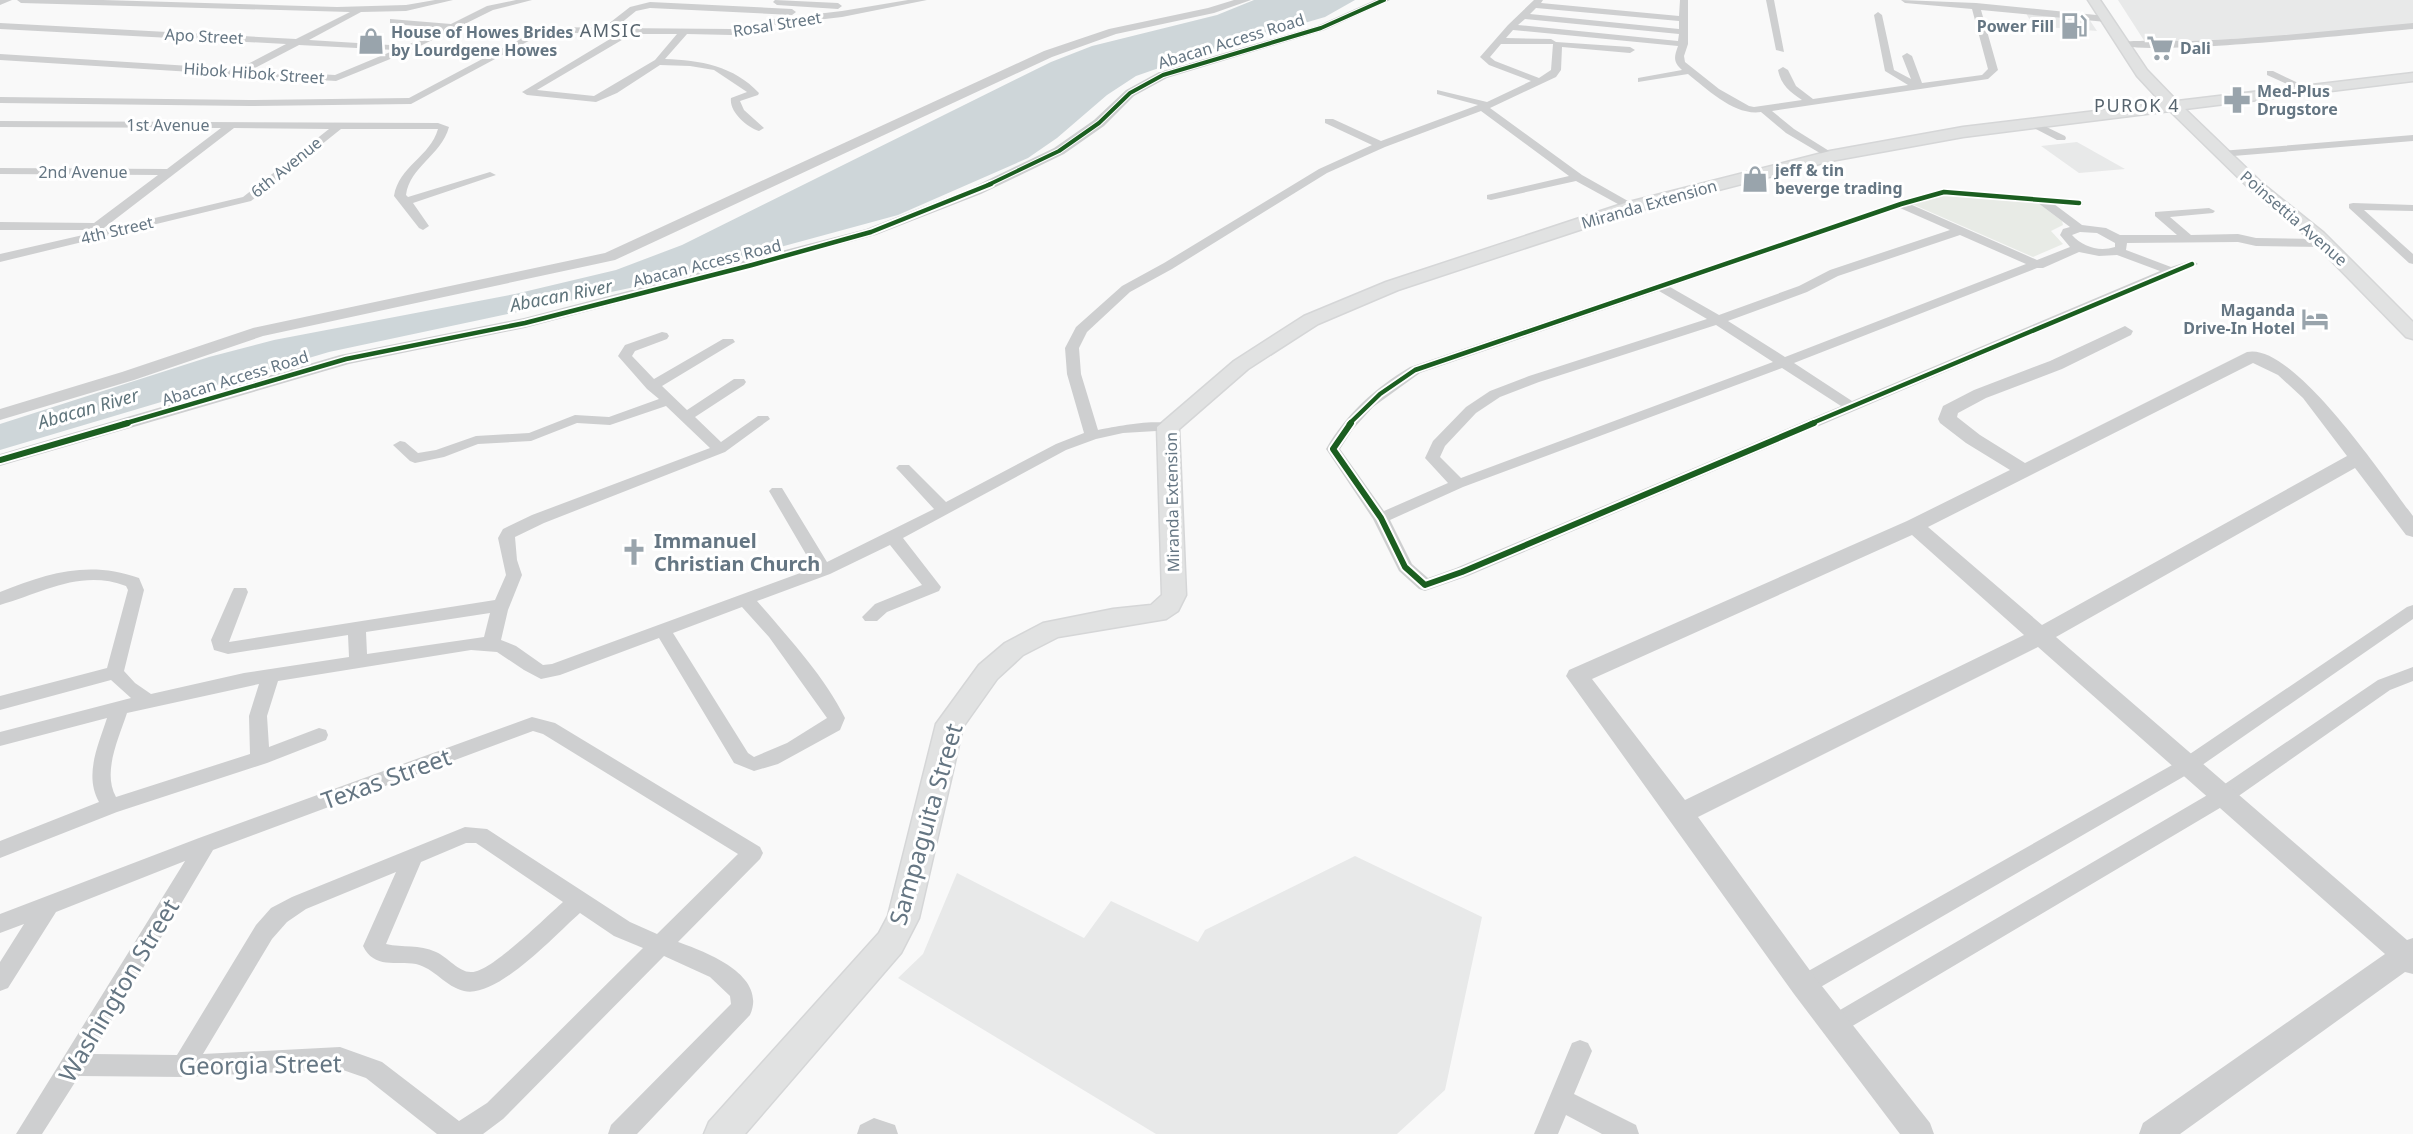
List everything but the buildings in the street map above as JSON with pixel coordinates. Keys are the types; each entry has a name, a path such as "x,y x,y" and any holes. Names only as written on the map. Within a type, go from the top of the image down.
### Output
{"main road":[{"name":"Poinsettia Avenue","path":"2094,0 2142,73 2172,105 2221,154 2318,238 2413,333"},
{"name":"Miranda Extension","path":"1113,618 1158,613 1169,605 1174,595 1168,427 1241,365 1311,320 1352,301 1631,207 1830,156 1963,132 2413,77"},
{"name":"Sampaguita Street","path":"722,1134 890,943 903,918 950,724 970,694 988,672 1014,649 1052,629 1113,618"}],"street":[{"path":"0,2 8,0"},
{"path":"21,0 337,10 413,8 448,0"},
{"path":"253,0 262,8"},
{"path":"337,10 342,5 342,0"},
{"name":"Hibok Hibok Street","path":"0,57 336,78 407,49 450,26 501,4 528,0"},
{"path":"742,0 802,1 835,6 895,0"},
{"name":"Rosal Street","path":"0,100 250,103 411,100 538,33 731,32 774,22 922,0"},
{"name":"Abacan Access Road","path":"0,415 267,330 530,276 610,257 1039,57 1096,36 1210,11 1245,0"},
{"name":"Abacan Access Road","path":"0,460 346,359 525,323 762,263 871,232 976,191 1059,151 1099,123 1130,93 1163,75 1321,28 1383,0"},
{"path":"1770,0 1781,50"},
{"path":"1905,0 2106,19"},
{"path":"1539,81 1492,63 1485,57 1535,3 1681,8 1683,44 1680,63 1747,109 1765,110 1810,101 1976,80 1990,75 1993,70 1976,6"},
{"path":"605,31 633,9 650,5 807,12 825,16"},
{"path":"240,72 360,10"},
{"path":"1878,15 1890,71 1917,86"},
{"path":"1523,16 1683,32"},
{"path":"393,21 450,26"},
{"name":"Apo Street","path":"0,26 407,49"},
{"path":"2121,43 2142,45 2219,43 2413,26"},
{"path":"1512,27 1558,38 1630,50"},
{"path":"630,32 527,92 597,99 658,62 684,32"},
{"path":"731,32 763,35"},
{"path":"1501,41 1558,38 1683,44"},
{"path":"1092,435 1074,374 1072,348 1081,330 1126,289 1168,266 1309,178 1381,145 1485,106 1553,75 1556,70 1558,38"},
{"path":"1907,56 1911,71 1918,82 1917,86"},
{"path":"658,62 690,63 717,68 750,88 754,93 735,100 735,105 741,114 759,128"},
{"path":"1783,70 1784,80 1788,85 1810,101"},
{"path":"1641,80 1691,71"},
{"path":"2270,73 2308,90"},
{"path":"1442,92 1485,106 1578,177 1631,207"},
{"path":"1765,110 1790,131 1830,156"},
{"path":"1329,120 1381,145"},
{"path":"2032,123 2061,138"},
{"name":"1st Avenue","path":"3,126 444,127 440,140 431,154 399,184 400,196 406,201"},
{"path":"84,238 167,172 230,126"},
{"name":"6th Avenue","path":"234,202 247,199 336,128"},
{"path":"2221,154 2413,138"},
{"name":"2nd Avenue","path":"0,171 167,172"},
{"path":"423,226 406,201 490,175"},
{"path":"1491,197 1578,177"},
{"path":"2079,203 1944,192 1901,204 1415,370 1400,378 1381,394 1342,432 1334,449 1381,518 1405,567 1425,585 1462,572 2192,264"},
{"path":"2043,201 2079,228"},
{"name":"4th Street","path":"0,258 234,202"},
{"path":"1901,204 2039,265"},
{"path":"2413,208 2353,206 2413,260"},
{"path":"2188,238 2159,214 2209,212"},
{"path":"0,226 97,226"},
{"path":"2171,271 2118,245 2104,232 2079,228 2067,232 2066,235 2073,243 2097,252 2118,245 2188,238 2238,238 2256,242 2318,238"},
{"path":"1458,484 1432,458 1438,444 1471,410 1495,394 1534,379 1718,320 1803,289 1834,273 1962,230"},
{"path":"1381,518 1458,484 1783,363 2039,265 2080,247"},
{"path":"1659,286 1718,320 1852,407"},
{"path":"2025,471 1973,439 1947,419 1950,410 1980,394 2056,365 2125,331"},
{"path":"662,336 640,343 625,352 625,356 651,386 688,416 720,449"},
{"path":"651,386 728,342"},
{"path":"1919,1134 1804,985 1681,814 1577,676 1914,526 2253,356 2284,371 2309,394 2413,530"},
{"path":"688,416 739,382"},
{"path":"400,445 415,458 439,454 476,440 531,437 575,419 610,421 668,400"},
{"path":"492,642 502,605 514,575 506,538 509,533 538,519 720,449 763,419"},
{"path":"0,739 119,708 271,676 492,642 505,646 541,672 554,670 824,570 894,537 1061,447 1092,435 1123,429 1168,427"},
{"path":"1681,814 2041,636 2358,458"},
{"path":"904,468 944,510"},
{"path":"777,491 824,570"},
{"path":"1914,526 2410,956 2154,1134"},
{"path":"870,617 881,608 933,587 894,537"},
{"path":"0,599 67,577 90,573 109,575 133,582 136,590 115,672"},
{"path":"240,592 220,640 220,646 228,648 502,605"},
{"path":"662,629 741,758 750,764 771,759 833,725 836,718 775,633 745,599"},
{"path":"1804,985 2188,765 2413,611"},
{"path":"357,628 358,662"},
{"path":"115,672 129,688 149,702"},
{"path":"0,703 115,672"},
{"path":"1836,1024 2223,796 2384,685 2413,674"},
{"path":"260,758 258,716 271,676"},
{"path":"111,806 102,790 101,767 119,708"},
{"name":"Texas Street","path":"0,924 206,844 532,724 548,728 753,853"},
{"path":"0,850 111,806 260,758 319,735"},
{"path":"183,1066 264,932 279,915 299,903 414,855 465,835 480,835 642,940 662,945 725,974 741,992 742,1008 620,1134"},
{"name":"Washington Street","path":"28,1134 73,1065 206,844"},
{"name":"Georgia Street","path":"73,1065 183,1066 340,1058 374,1070 452,1131 461,1134 495,1111 753,853"},
{"path":"414,855 374,946 384,954 421,956 463,983 483,982 495,975 580,900"},
{"path":"0,981 49,904"},
{"path":"1546,1134 1580,1051"},
{"path":"1560,1099 1627,1134"},
{"path":"869,1134 874,1130 886,1134"}],"shaded area":[{"path":"2118,0 2413,0 2413,24 2288,37 2145,42"},
{"path":"2026,13 2089,19 2097,31 2033,26"},
{"path":"2077,142 2125,169 2079,173 2041,146"},
{"path":"1938,195 2038,203 2062,221 2063,225 2051,231 2063,244 2033,257 1912,204"},
{"path":"1355,856 1482,917 1445,1090 1397,1134 1156,1134 898,978 923,954 957,873 1084,938 1111,901 1198,942 1205,930"}],"water":[{"name":"Abacan River","path":"1254,0 1355,0 1325,17 1205,52 1136,76 1107,95 1057,138 1028,158 898,215 630,288 329,352 0,450 0,424 209,357 274,340 515,294 616,270 682,245 1051,62 1092,46 1217,15"}],"cycle path":[{"path":"0,460 346,359 525,323 871,232 976,191 1059,151 1099,123 1130,93 1163,75 1321,28 1384,0"},
{"path":"2079,203 1944,192 1901,204 1415,370 1391,385 1368,404 1348,426 1333,449 1381,518 1405,567 1425,585 1462,572 2192,264"}],"place":[{"name":"Power Fill","path":"2074,26"},
{"name":"House of Howes Brides by Lourdgene Howes","path":"371,41"},
{"name":"Dali","path":"2160,48"},
{"name":"Med-Plus Drugstore","path":"2237,100"},
{"name":"jeff & tin beverge trading","path":"1755,179"},
{"name":"Maganda Drive-In Hotel","path":"2315,319"},
{"name":"Immanuel Christian Church","path":"634,552"}],"district":[{"name":"AMSIC","path":"611,30"},
{"name":"PUROK 4","path":"2137,105"}]}
